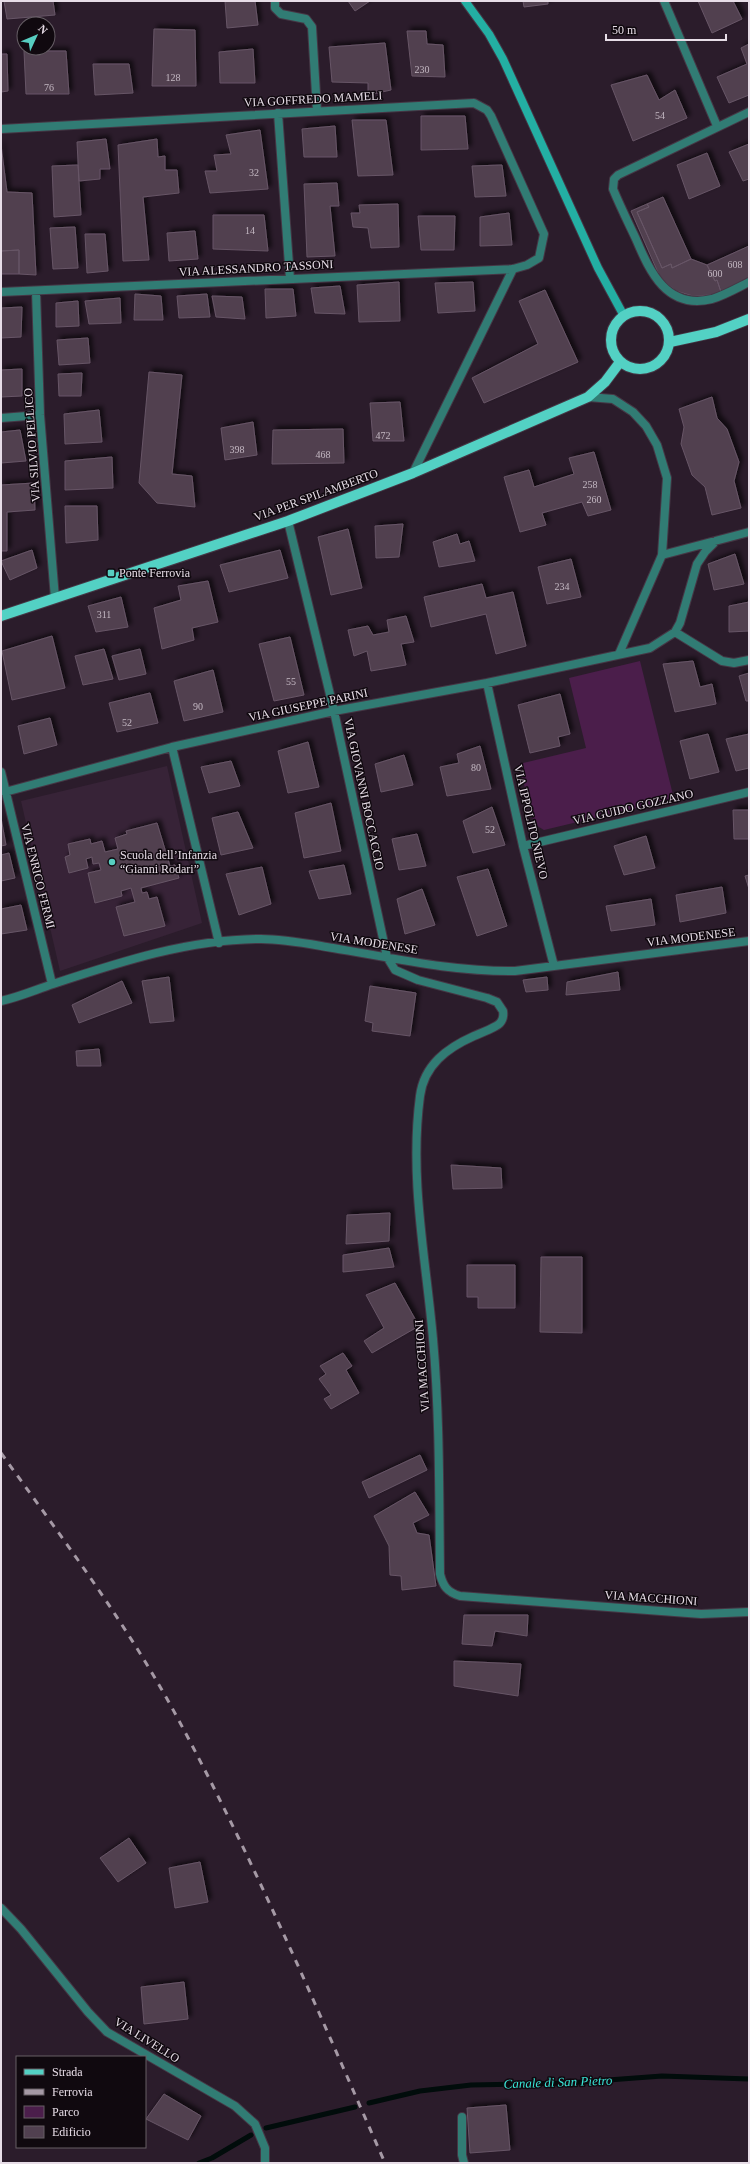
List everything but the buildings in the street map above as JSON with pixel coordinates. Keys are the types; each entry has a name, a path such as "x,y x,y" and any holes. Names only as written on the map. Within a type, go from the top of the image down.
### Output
{"main road":[{"path":"465,1 489,34 503,59 598,268 624,316"},
{"path":"644,311 655,314 663,322 668,331 670,342 663,360 651,368 637,370 620,362 614,355 611,338 615,326 624,316 634,312 644,311"},
{"path":"670,342 716,332 749,319"},
{"name":"VIA PER SPILAMBERTO","path":"1,616 288,521 413,473 588,397 606,382 620,362"}],"street":[{"path":"275,1 275,8 281,14 306,19 312,27 317,111"},
{"path":"664,1 717,126"},
{"name":"VIA GOFFREDO MAMELI","path":"1,129 466,102 481,105 491,116 544,234"},
{"path":"749,112 717,126 618,176 614,179 613,189 650,272 666,290 689,300 702,300 713,298 749,282"},
{"path":"278,113 290,279"},
{"name":"VIA ALESSANDRO TASSONI","path":"1,292 513,268 527,265 539,258 544,234"},
{"path":"413,473 513,268"},
{"name":"VIA SILVIO PELLICO","path":"36,290 40,415 55,598"},
{"path":"588,397 613,399 633,412 646,426 657,445 667,478 662,555 619,654"},
{"path":"1,418 40,415"},
{"name":"VIA GIOVANNI BOCCACCIO","path":"288,521 334,711 387,957"},
{"path":"662,555 749,532"},
{"path":"716,541 705,552 697,564 680,622 675,632 722,661 734,663 749,660"},
{"name":"VIA GIUSEPPE PARINI","path":"5,792 172,747 334,711 487,683 650,648 675,632"},
{"name":"VIA IPPOLITO NIEVO","path":"487,683 523,846 554,966"},
{"path":"172,747 219,943"},
{"name":"VIA ENRICO FERMI","path":"1,772 52,984"},
{"name":"VIA GUIDO GOZZANO","path":"523,846 749,792"},
{"name":"VIA MODENESE","path":"1,1001 16,998 52,984 176,947 260,939 283,940 486,972 515,971 749,941"},
{"name":"VIA MACCHIONI","path":"387,957 395,970 418,980 497,1002 504,1015 497,1026 459,1043 440,1056 432,1066 421,1088 418,1107 417,1200 435,1364 439,1436 440,1574 446,1589 451,1593 460,1596 601,1607 701,1614 749,1612"},
{"name":"VIA LIVELLO","path":"1,1908 21,1929 88,2012 107,2032 235,2106 255,2124 265,2148 266,2163"},
{"path":"462,2117 462,2155 464,2163"}],"shaded area":[{"name":"Scuola dell’Infanzia “Gianni Rodari”","path":"167,766 202,923 60,971 21,801"}],"green space":[{"path":"640,661 674,799 544,830 534,824 519,764 586,748 569,678"}],"waterway":[{"name":"Canale di San Pietro","path":"369,2103 420,2091 471,2085 568,2083 662,2076 749,2079"},
{"name":"Canale di San Pietro","path":"266,2128 355,2107"},
{"name":"Canale di San Pietro","path":"199,2163 212,2158 251,2135"}],"railway":[{"path":"1,1453 94,1582 158,1682 177,1717 260,1882 385,2163"}],"place":[{"name":"Ponte Ferrovia","path":"111,573"},
{"name":"Scuola dell’Infanzia “Gianni Rodari”","path":"112,862"}]}
